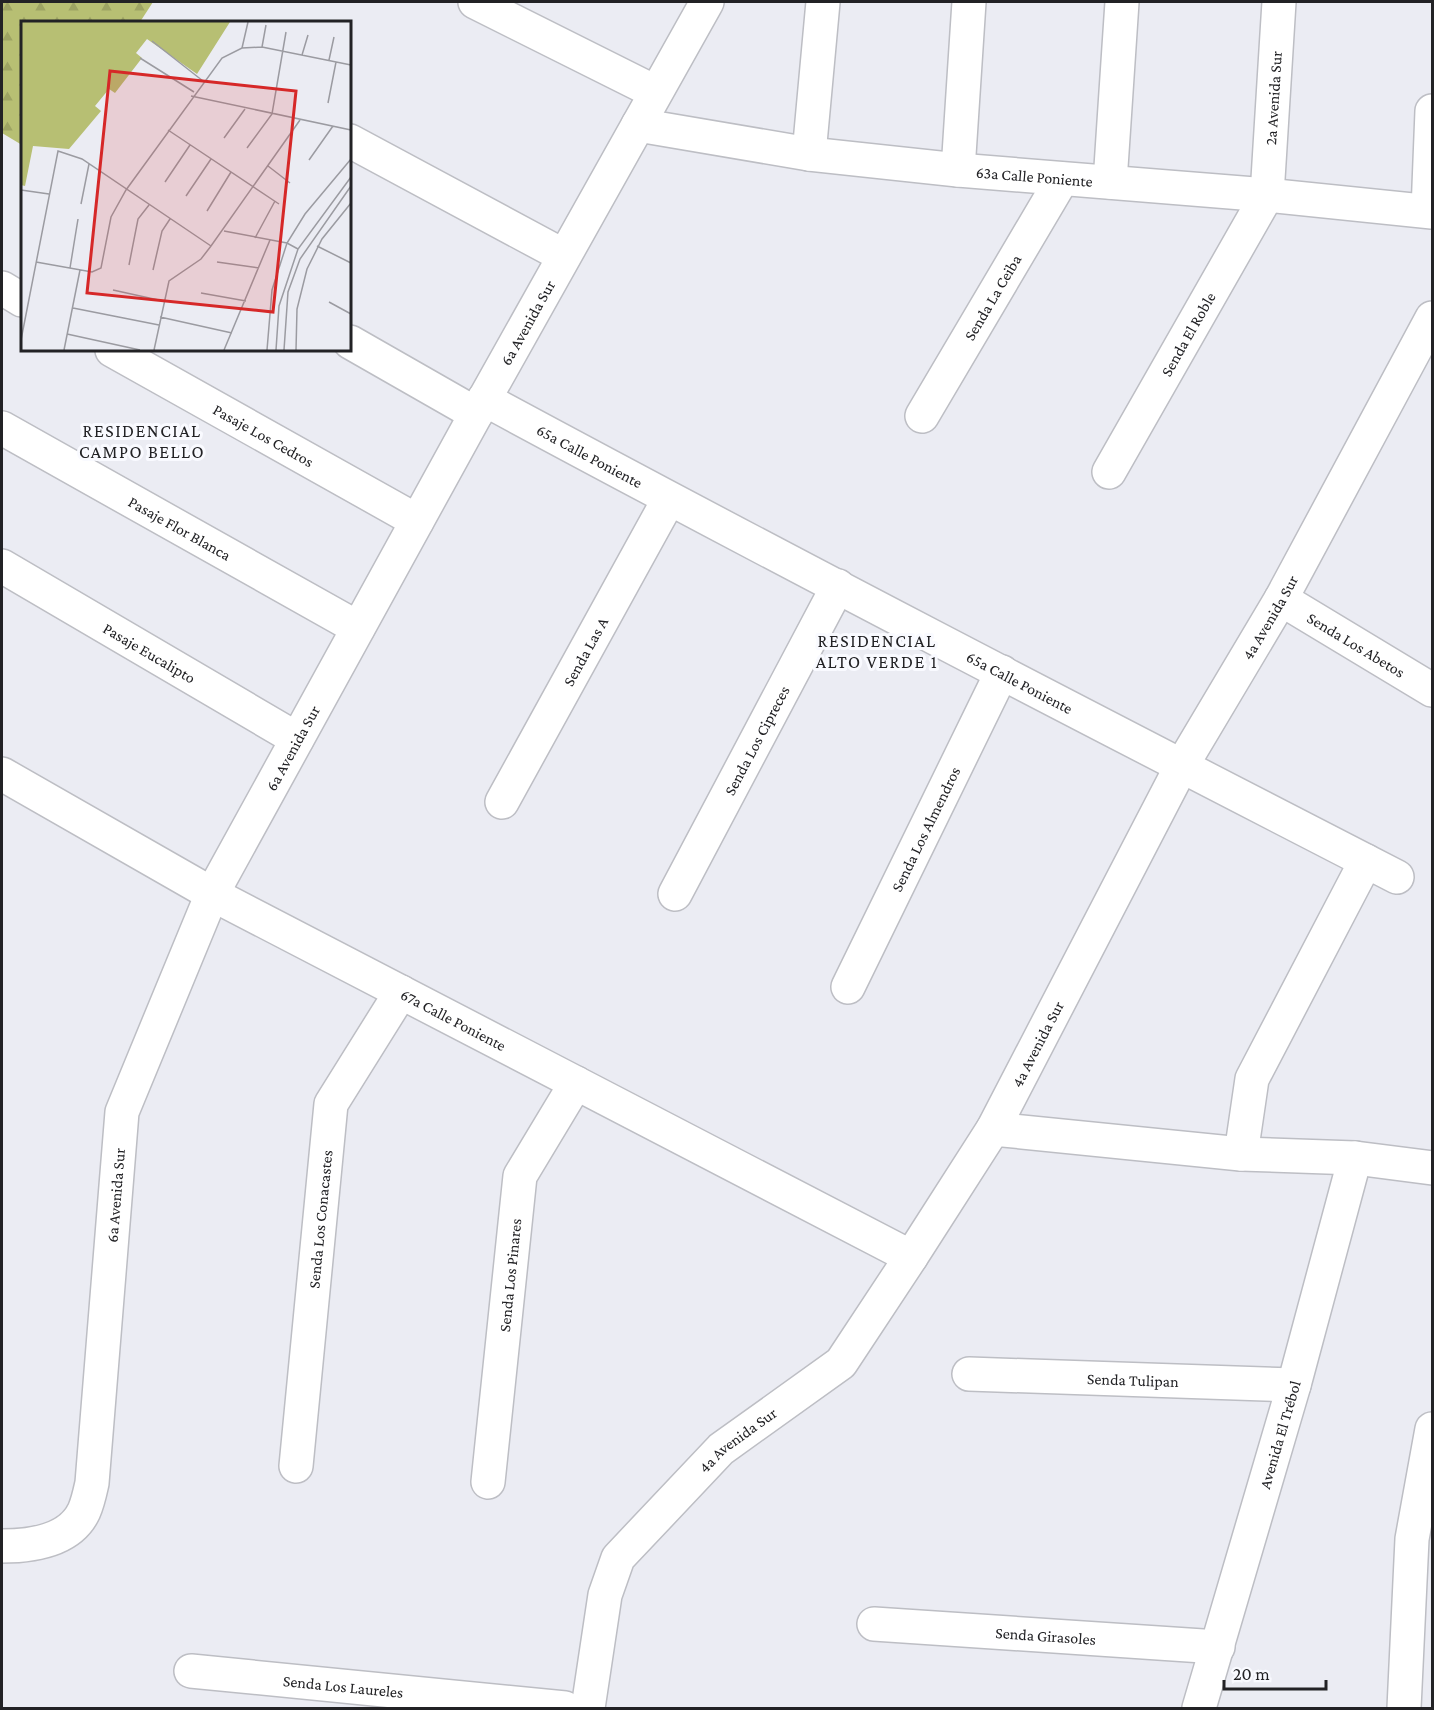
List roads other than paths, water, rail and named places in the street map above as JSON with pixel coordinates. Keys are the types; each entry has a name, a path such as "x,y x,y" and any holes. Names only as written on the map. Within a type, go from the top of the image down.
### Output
{"street":[{"path":"475,2 655,92"},
{"name":"6a Avenida Sur","path":"2,1546 47,1542 69,1528 84,1512 92,1483 122,1112 212,894 417,520 707,2"},
{"path":"809,154 823,2"},
{"path":"958,170 969,2"},
{"path":"1110,182 1122,2"},
{"name":"2a Avenida Sur","path":"1267,195 1279,2"},
{"path":"1430,211 1432,111"},
{"name":"63a Calle Poniente","path":"638,125 809,154 958,170 1267,195 1430,211"},
{"path":"351,142 564,256"},
{"name":"Senda La Ceiba","path":"922,416 1062,179"},
{"name":"Senda El Roble","path":"1108,472 1267,195"},
{"path":"2,288 21,299"},
{"name":"4a Avenida Sur","path":"588,1708 605,1595 618,1558 721,1449 841,1364 993,1129 1181,766 1281,599 1432,318"},
{"name":"65a Calle Poniente","path":"351,342 669,499 1397,877"},
{"name":"Pasaje Los Cedros","path":"114,351 417,520"},
{"name":"Pasaje Flor Blanca","path":"2,428 358,628"},
{"name":"Senda Las A","path":"502,802 669,499"},
{"name":"Pasaje Eucalipto","path":"2,567 297,739"},
{"name":"Senda Los Cipreces","path":"675,894 838,586"},
{"name":"Senda Los Abetos","path":"1281,599 1432,690"},
{"name":"Senda Los Almendros","path":"848,987 1002,672"},
{"name":"67a Calle Poniente","path":"2,774 212,894 910,1257"},
{"path":"1242,1154 1252,1079 1366,861"},
{"name":"Senda Los Conacastes","path":"296,1467 331,1104 401,992"},
{"name":"Senda Los Pinares","path":"488,1482 520,1176 576,1083"},
{"path":"993,1129 1242,1154 1355,1158 1432,1168"},
{"name":"Avenida El Trébol","path":"1198,1708 1294,1385 1355,1158"},
{"name":"Senda Tulipan","path":"969,1374 1294,1385"},
{"path":"1404,1708 1412,1539 1432,1429"},
{"name":"Senda Girasoles","path":"874,1624 1218,1647"},
{"name":"Senda Los Laureles","path":"192,1671 566,1708"}],"district":[{"name":"RESIDENCIAL CAMPO BELLO","path":"142,441"},
{"name":"RESIDENCIAL ALTO VERDE 1","path":"877,651"}]}
